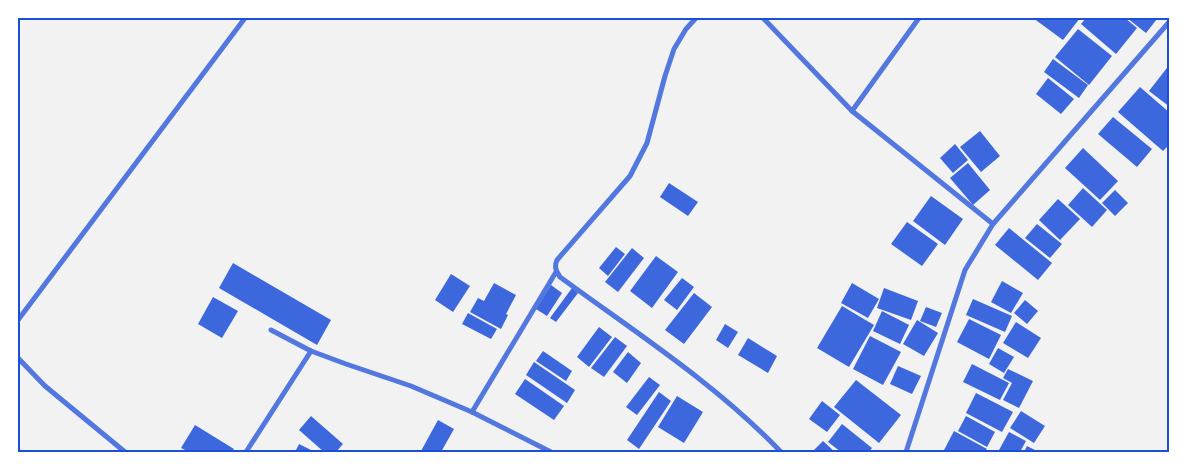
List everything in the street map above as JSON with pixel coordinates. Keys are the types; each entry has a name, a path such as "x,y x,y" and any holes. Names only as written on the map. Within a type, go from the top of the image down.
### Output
{"street":[{"path":"18,320 245,18"},
{"path":"696,18 686,29 674,49 647,143 630,176 557,260 555,265 556,272 560,277 732,406 780,452"},
{"path":"764,18 852,110 993,224"},
{"path":"852,110 919,18"},
{"path":"906,452 965,270 993,224 1170,21"},
{"path":"472,412 556,272"},
{"path":"271,330 311,351 411,386 472,412 551,452"},
{"path":"246,452 311,351"},
{"path":"18,358 45,386 125,452"}],"building":[{"path":"1033,18 1080,18 1063,40"},
{"path":"1086,18 1125,18 1137,28 1116,54 1081,24"},
{"path":"1127,18 1155,18 1157,19 1146,33"},
{"path":"1078,29 1112,56 1089,85 1055,57"},
{"path":"1053,59 1088,85 1079,98 1044,72"},
{"path":"1170,64 1170,107 1149,91"},
{"path":"1048,78 1074,99 1061,114 1036,94"},
{"path":"1140,87 1170,113 1170,144 1163,151 1118,112"},
{"path":"1113,117 1152,149 1137,167 1098,134"},
{"path":"980,131 1000,156 981,172 960,147"},
{"path":"955,144 968,160 953,173 940,158"},
{"path":"1083,148 1118,181 1100,200 1065,168"},
{"path":"968,163 990,190 973,205 950,178"},
{"path":"669,183 698,202 688,216 660,197"},
{"path":"1083,188 1107,210 1092,227 1068,205"},
{"path":"1115,190 1128,203 1115,216 1102,203"},
{"path":"931,196 963,219 945,245 913,221"},
{"path":"1058,199 1080,219 1060,240 1039,220"},
{"path":"907,222 938,244 922,266 891,244"},
{"path":"1037,224 1062,244 1050,258 1025,238"},
{"path":"1009,228 1052,263 1038,280 995,245"},
{"path":"616,247 625,254 608,276 599,268"},
{"path":"632,248 644,258 618,292 605,282"},
{"path":"656,256 678,272 652,308 630,291"},
{"path":"233,263 331,320 317,345 219,288"},
{"path":"451,274 470,286 453,312 435,300"},
{"path":"682,278 694,287 677,310 664,300"},
{"path":"1002,281 1023,293 1011,313 991,302"},
{"path":"494,283 516,295 501,329 470,312 478,298 484,301"},
{"path":"852,283 879,299 868,318 841,303"},
{"path":"551,285 562,293 547,316 536,309"},
{"path":"572,288 578,293 556,322 550,318"},
{"path":"884,288 918,301 911,320 877,308"},
{"path":"694,293 712,307 684,344 665,330"},
{"path":"213,297 238,311 222,338 198,324"},
{"path":"973,299 1012,316 1005,332 966,315"},
{"path":"1025,300 1038,311 1027,324 1014,313"},
{"path":"842,306 874,325 849,367 817,348"},
{"path":"926,307 942,313 936,327 920,321"},
{"path":"882,311 909,325 900,344 873,331"},
{"path":"468,313 497,329 491,339 462,324"},
{"path":"969,319 1001,335 989,359 957,342"},
{"path":"917,320 938,333 924,356 903,344"},
{"path":"1016,322 1041,338 1028,358 1003,343"},
{"path":"725,324 738,332 728,348 716,340"},
{"path":"599,327 612,337 589,367 577,357"},
{"path":"870,336 901,352 883,385 853,369"},
{"path":"615,337 627,346 604,377 591,368"},
{"path":"748,338 777,356 768,373 738,355"},
{"path":"998,348 1014,357 1004,373 989,364"},
{"path":"543,351 572,371 566,381 536,361"},
{"path":"628,352 641,363 627,383 613,372"},
{"path":"534,362 575,390 567,403 526,375"},
{"path":"972,364 1009,383 1000,400 963,382"},
{"path":"898,366 921,376 912,394 890,384"},
{"path":"1008,369 1033,381 1019,408 1003,400 1012,383 1003,378"},
{"path":"649,377 660,385 637,415 626,407"},
{"path":"525,379 564,406 554,420 515,394"},
{"path":"856,380 901,415 879,443 834,407"},
{"path":"659,392 671,401 639,449 627,440"},
{"path":"976,393 1013,412 1002,432 966,413"},
{"path":"677,396 703,412 684,443 658,427"},
{"path":"822,401 840,415 827,432 809,419"},
{"path":"1021,411 1045,426 1034,443 1010,428"},
{"path":"311,416 343,444 336,452 324,452 299,430"},
{"path":"966,416 995,432 987,447 958,431"},
{"path":"438,420 454,429 441,452 421,451"},
{"path":"842,424 872,448 869,452 841,452 828,442"},
{"path":"195,425 234,449 232,452 189,452 181,448"},
{"path":"954,431 987,449 985,452 943,452"},
{"path":"1009,432 1026,441 1020,452 1003,452 999,450"},
{"path":"823,441 835,452 812,452"},
{"path":"299,444 315,452 295,452"},
{"path":"1027,446 1039,452 1024,452"}]}
